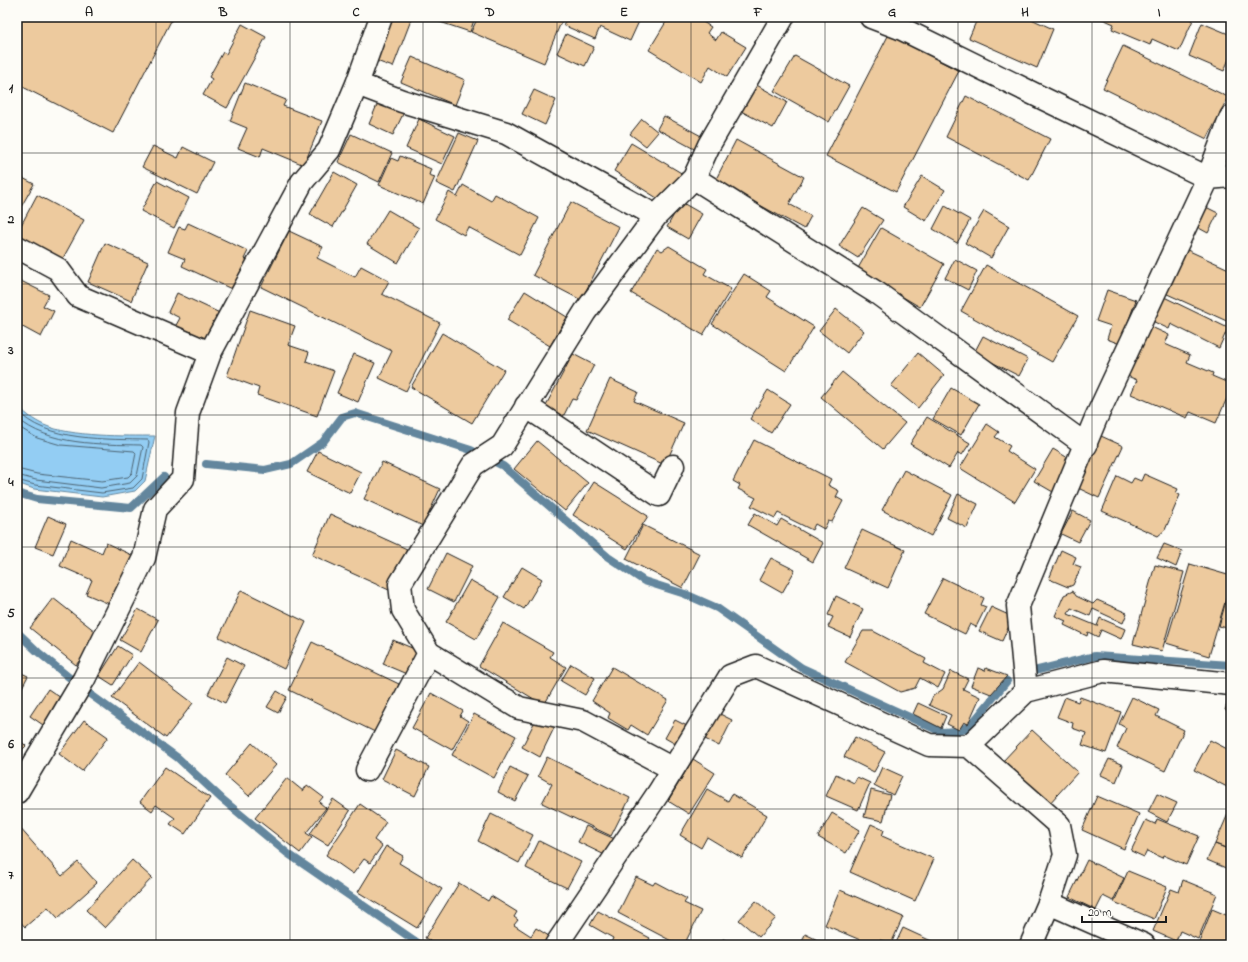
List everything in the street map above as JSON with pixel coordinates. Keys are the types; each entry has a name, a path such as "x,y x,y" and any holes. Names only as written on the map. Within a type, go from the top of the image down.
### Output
{"street":[{"path":"17,792 80,686 144,558 155,508 183,479 188,414 210,353 302,182 329,150 357,84 381,17"},
{"path":"673,769 583,721 519,708 429,653 403,610 400,584 473,465 502,446 585,312 656,216 694,178 709,145 783,17"},
{"path":"871,17 900,28 1208,178 1231,176"},
{"path":"357,84 402,102 506,133 656,216"},
{"path":"1026,691 1018,606 1096,418 1208,178 1231,117"},
{"path":"694,178 877,293 1086,445"},
{"path":"17,247 58,269 78,296 210,353"},
{"path":"526,406 659,495 673,466"},
{"path":"367,770 429,653"},
{"path":"556,945 673,769 730,676 756,666 929,745 969,746 1059,825 1065,854 1049,903 1031,945"},
{"path":"969,746 1026,691 1103,671 1231,684"},
{"path":"1049,903 1144,945"}],"water":[{"path":"17,404 32,419 55,429 83,434 155,436 145,481 135,491 102,497 34,489 17,483"}],"building":[{"path":"17,17 173,17 113,133 17,84"},
{"path":"384,17 403,17 411,20 393,67 368,58"},
{"path":"425,17 475,17 470,32"},
{"path":"478,17 555,17 562,20 544,63 471,32"},
{"path":"567,17 641,17 630,41 600,27 595,39 563,25"},
{"path":"669,17 695,17 711,27 707,33 716,40 721,32 746,47 727,77 710,66 701,82 649,50"},
{"path":"978,17 1027,17 1053,29 1037,68 969,38"},
{"path":"1098,17 1187,17 1193,20 1179,51 1152,39 1150,45 1112,29 1114,24"},
{"path":"1202,23 1231,35 1231,54 1224,71 1189,56"},
{"path":"242,24 266,37 227,108 203,95 212,79 209,77 223,52 226,54"},
{"path":"566,34 594,47 585,66 557,53"},
{"path":"889,34 959,71 896,192 826,156"},
{"path":"1123,46 1228,97 1207,139 1103,88"},
{"path":"795,56 849,86 829,122 774,91"},
{"path":"412,57 465,80 455,105 401,82"},
{"path":"245,83 286,100 283,106 322,121 304,165 263,148 260,157 238,148 247,128 230,121"},
{"path":"753,83 787,102 773,128 739,110"},
{"path":"534,90 556,100 545,125 522,114"},
{"path":"966,96 1050,139 1029,180 946,137"},
{"path":"379,100 404,112 393,135 369,124"},
{"path":"664,116 705,138 698,151 657,129"},
{"path":"419,119 455,136 442,164 406,148"},
{"path":"642,119 658,132 646,146 630,134"},
{"path":"459,133 478,141 455,192 436,183"},
{"path":"351,134 392,153 379,182 338,162"},
{"path":"736,140 804,177 789,204 811,216 804,229 715,181"},
{"path":"631,143 683,174 665,203 614,171"},
{"path":"153,146 178,158 183,147 213,162 197,194 142,167"},
{"path":"400,156 431,169 429,175 435,177 423,204 379,185 391,158 398,161"},
{"path":"334,172 357,185 333,227 310,214"},
{"path":"17,175 34,184 17,214"},
{"path":"922,176 945,190 926,221 903,207"},
{"path":"157,181 189,198 174,228 141,211"},
{"path":"463,185 491,201 495,194 539,218 520,255 468,227 464,235 435,219 449,192 457,197"},
{"path":"37,195 84,220 62,260 17,235"},
{"path":"571,202 619,227 581,300 533,275"},
{"path":"681,202 702,214 688,239 667,227"},
{"path":"945,206 970,220 957,243 933,229"},
{"path":"1206,207 1218,213 1208,233 1197,227"},
{"path":"863,208 883,220 858,258 839,246"},
{"path":"388,210 419,228 398,263 367,244"},
{"path":"984,211 1009,226 991,258 965,243"},
{"path":"188,223 248,251 244,259 252,262 238,292 182,266 185,259 168,252 179,227 185,229"},
{"path":"881,228 944,264 920,307 857,270"},
{"path":"289,231 323,247 317,258 355,277 361,266 389,281 382,294 440,323 406,391 379,378 392,351 261,287"},
{"path":"105,243 148,262 131,301 88,282"},
{"path":"669,246 707,269 704,274 731,289 703,335 631,293 657,248 662,251"},
{"path":"1185,249 1231,270 1231,323 1165,293"},
{"path":"955,259 977,271 968,290 945,278"},
{"path":"986,265 1078,316 1052,362 961,311"},
{"path":"744,274 771,291 767,297 814,327 786,371 712,324"},
{"path":"17,279 49,295 43,306 54,311 41,337 17,324"},
{"path":"1107,290 1136,300 1120,344 1107,339 1111,326 1096,321"},
{"path":"525,291 567,317 550,346 507,320"},
{"path":"177,293 224,315 210,344 175,327 180,318 168,312"},
{"path":"1162,296 1228,328 1219,348 1171,324 1169,329 1150,320"},
{"path":"836,309 864,331 847,353 819,331"},
{"path":"250,310 295,326 288,345 309,352 306,361 334,371 317,416 257,395 259,388 227,376"},
{"path":"1147,325 1169,335 1165,344 1190,355 1187,362 1213,373 1212,376 1231,384 1231,389 1216,423 1190,412 1187,418 1131,394 1137,380 1125,375"},
{"path":"442,333 504,370 472,423 411,387"},
{"path":"983,336 1028,359 1019,376 974,353"},
{"path":"918,353 944,375 918,408 891,386"},
{"path":"354,354 375,363 358,402 337,393"},
{"path":"573,354 594,365 576,400 572,399 563,417 545,407"},
{"path":"842,372 905,423 883,449 821,397"},
{"path":"610,379 638,392 634,401 684,423 665,465 587,430"},
{"path":"951,388 979,404 961,435 933,419"},
{"path":"768,390 790,404 771,433 750,419"},
{"path":"927,417 970,443 962,455 958,453 949,468 910,444"},
{"path":"987,424 999,432 995,437 1010,446 1007,451 1035,469 1015,502 960,468"},
{"path":"1101,436 1123,446 1099,498 1078,488"},
{"path":"754,440 831,479 828,485 839,491 836,497 843,501 832,522 828,521 824,529 815,524 812,530 778,513 775,518 751,506 756,498 738,489 740,485 733,481"},
{"path":"537,441 588,483 565,511 514,469"},
{"path":"1053,449 1073,461 1053,492 1034,481"},
{"path":"318,451 361,472 350,493 307,472"},
{"path":"382,462 440,489 423,526 364,499"},
{"path":"904,470 952,495 931,536 882,510"},
{"path":"1144,474 1178,489 1176,493 1180,495 1165,530 1158,536 1102,511 1117,476 1131,483 1134,478 1141,481"},
{"path":"594,482 648,516 627,549 573,515"},
{"path":"958,494 978,504 967,528 947,518"},
{"path":"1073,511 1090,520 1078,542 1061,534"},
{"path":"755,513 777,526 781,519 823,543 813,562 748,525"},
{"path":"330,514 407,549 389,590 312,555"},
{"path":"48,516 66,524 53,554 35,547"},
{"path":"643,525 700,554 683,588 626,559"},
{"path":"862,530 905,550 888,588 844,568"},
{"path":"71,539 102,553 106,543 136,557 114,606 86,594 92,580 60,566"},
{"path":"1164,544 1182,551 1176,567 1157,558"},
{"path":"1061,550 1076,557 1073,564 1081,567 1073,585 1068,587 1049,579"},
{"path":"446,553 472,566 454,602 428,589"},
{"path":"771,558 795,570 782,593 759,580"},
{"path":"1190,564 1231,576 1231,582 1209,656 1166,643"},
{"path":"1155,565 1184,572 1162,651 1133,644"},
{"path":"522,567 542,579 524,609 504,597"},
{"path":"943,578 984,598 981,605 986,607 976,627 970,624 965,634 924,614"},
{"path":"470,580 500,597 476,639 446,622"},
{"path":"1231,583 1231,629 1219,626"},
{"path":"241,590 306,622 284,669 219,637"},
{"path":"1073,591 1076,596 1093,604 1097,600 1127,613 1123,623 1093,609 1090,616 1071,608 1068,614 1097,626 1100,618 1125,629 1121,639 1101,630 1098,637 1088,632 1087,636 1064,625 1066,621 1055,616 1064,595"},
{"path":"836,596 863,609 850,637 828,627 833,617 828,615"},
{"path":"53,598 100,635 76,665 30,628"},
{"path":"991,607 1013,617 1002,641 979,631"},
{"path":"138,609 158,620 141,652 120,640"},
{"path":"503,623 553,652 550,657 566,667 544,705 479,666"},
{"path":"863,631 873,631 926,659 924,663 945,674 938,688 920,678 915,688 900,692 845,662"},
{"path":"393,640 419,651 409,675 383,664"},
{"path":"312,642 399,684 397,689 402,691 377,733 289,690"},
{"path":"118,646 132,655 113,685 99,676"},
{"path":"227,657 244,666 225,703 208,694"},
{"path":"139,662 193,703 166,738 112,698"},
{"path":"571,664 595,678 585,695 561,681"},
{"path":"612,667 668,700 647,735 631,725 628,730 608,718 610,713 592,701"},
{"path":"978,668 985,671 986,668 1007,676 991,694 971,686"},
{"path":"17,671 28,676 17,697"},
{"path":"951,671 968,679 963,689 980,697 968,724 964,722 959,730 947,724 951,715 929,705 933,696 943,689"},
{"path":"48,689 64,700 46,727 30,716"},
{"path":"277,691 287,697 278,713 267,707"},
{"path":"1231,692 1231,712 1225,710"},
{"path":"431,693 463,711 460,716 468,721 452,750 412,728"},
{"path":"1065,697 1078,702 1080,697 1121,712 1106,753 1082,745 1086,733 1072,728 1073,723 1057,717"},
{"path":"1132,697 1159,710 1156,716 1184,730 1165,771 1117,748 1126,728 1119,724"},
{"path":"918,703 946,716 941,728 913,714"},
{"path":"716,712 732,720 719,746 703,738"},
{"path":"474,714 516,736 494,778 452,755"},
{"path":"538,715 556,724 540,757 522,747"},
{"path":"84,720 108,737 82,771 59,754"},
{"path":"675,720 689,727 679,746 665,738"},
{"path":"1032,730 1078,772 1048,805 1002,762"},
{"path":"17,737 26,746 17,755"},
{"path":"855,737 885,752 874,772 844,757"},
{"path":"1210,740 1231,751 1231,789 1194,770"},
{"path":"252,743 276,765 249,796 225,775"},
{"path":"396,750 429,767 415,796 382,779"},
{"path":"547,757 630,798 611,836 542,803 552,784 538,776"},
{"path":"693,759 715,773 689,814 668,801"},
{"path":"1109,759 1123,765 1116,782 1101,775"},
{"path":"165,767 210,798 185,834 170,824 175,818 156,805 152,811 140,802"},
{"path":"510,767 528,776 515,801 498,792"},
{"path":"882,767 902,776 893,795 874,785"},
{"path":"836,774 854,783 857,777 870,783 858,810 826,796"},
{"path":"287,778 303,791 307,785 323,797 319,802 326,808 306,833 312,837 300,853 255,818"},
{"path":"707,789 728,801 732,794 767,815 742,858 707,837 701,848 680,835"},
{"path":"871,790 890,795 883,821 864,817"},
{"path":"1157,794 1177,803 1167,822 1148,812"},
{"path":"1097,796 1139,814 1124,849 1082,830"},
{"path":"333,799 350,811 328,845 310,834"},
{"path":"360,804 386,822 374,840 382,846 370,863 364,859 353,874 326,855"},
{"path":"1231,807 1231,850 1215,844"},
{"path":"832,813 860,830 846,853 818,837"},
{"path":"491,814 533,835 519,863 478,841"},
{"path":"1157,819 1199,836 1186,865 1163,855 1162,858 1147,851 1144,857 1131,851 1146,820 1155,824"},
{"path":"871,824 884,830 882,836 934,859 915,901 850,872"},
{"path":"586,826 617,840 609,857 578,842"},
{"path":"19,827 62,876 78,862 97,883 58,918 48,907 25,927 17,918 17,829"},
{"path":"539,841 581,862 567,888 526,868"},
{"path":"1215,844 1231,850 1231,862 1228,869 1207,860"},
{"path":"386,846 403,856 399,863 442,889 417,928 358,892"},
{"path":"132,860 152,878 105,928 86,910"},
{"path":"1087,860 1124,878 1113,901 1103,896 1096,910 1069,897"},
{"path":"1128,871 1167,887 1154,919 1114,902"},
{"path":"636,877 653,885 655,882 687,899 684,903 701,911 684,945 679,945 618,913"},
{"path":"1183,880 1217,894 1198,939 1180,931 1176,941 1153,931 1171,889 1179,892"},
{"path":"459,883 488,901 491,896 517,912 514,917 518,920 514,925 531,936 536,928 552,938 547,945 437,945 425,938"},
{"path":"840,890 903,917 891,944 880,940 878,945 872,945 825,925"},
{"path":"756,901 776,918 759,937 739,920"},
{"path":"1212,909 1231,917 1231,945 1198,945"},
{"path":"598,911 650,938 646,945 610,945 613,938 590,925"},
{"path":"903,928 940,945 895,945"},
{"path":"805,934 828,945 801,945"},
{"path":"723,939 736,945 720,945"},
{"path":"1049,940 1062,945 1046,945"}],"waterway":[{"path":"206,464 265,470 291,464 323,442 342,417 355,413 471,450 503,466 608,557 644,581 685,594 717,608 802,668 942,732 957,731 970,726 1007,681"},
{"path":"17,493 37,499 131,508 164,477"},
{"path":"17,632 38,652 87,692 178,758 222,799 287,853 421,945"},
{"path":"1034,671 1095,656 1231,665"}]}
